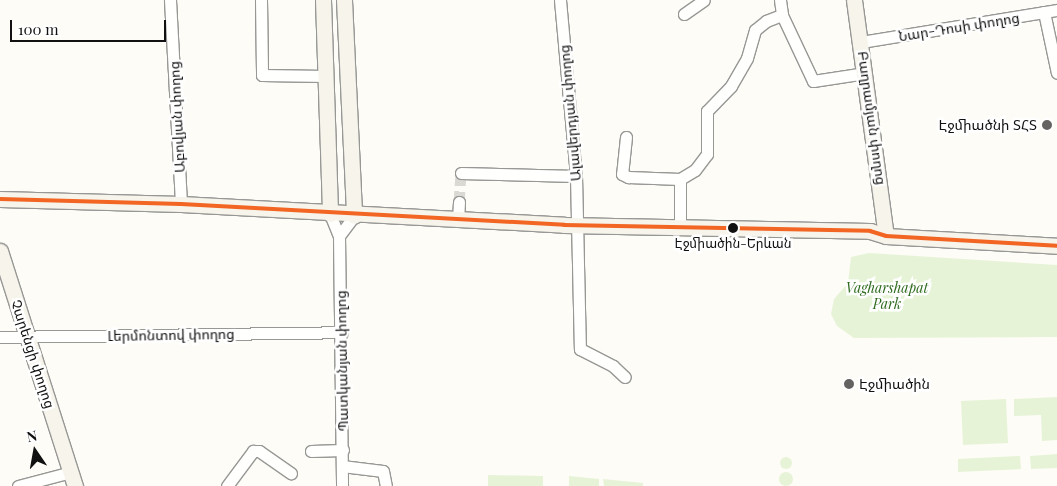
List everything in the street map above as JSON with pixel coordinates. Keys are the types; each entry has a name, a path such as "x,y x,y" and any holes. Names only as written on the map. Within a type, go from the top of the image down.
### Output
{"main road":[{"name":"Պատկանյան փողոց","path":"323,0 330,214"},
{"path":"344,0 354,216"},
{"name":"Բաղրամյան փողոց","path":"854,0 886,236"},
{"path":"0,199 181,204 354,216 578,226 870,231 886,236 1057,246"},
{"name":"Չարենցի փողոց","path":"0,251 73,479"}],"street":[{"name":"Աբովյան փողոց","path":"170,0 181,204"},
{"path":"261,0 262,75 326,76"},
{"name":"Ալավերդյան փողոց","path":"560,0 576,176 580,349 613,366 625,377"},
{"path":"684,14 704,0"},
{"path":"780,0 782,16 814,81 865,73"},
{"name":"Նար-Դոսի փողոց","path":"861,42 1057,10"},
{"path":"1044,12 1057,73"},
{"path":"626,137 622,174 628,178 680,179 695,170 707,154 707,111 731,86 747,58 755,30 766,20 782,16"},
{"path":"461,173 576,176"},
{"path":"680,179 680,229"},
{"path":"458,221 460,202"},
{"name":"Պատկանյան փողոց","path":"330,214 339,236 342,332 342,486"},
{"path":"339,236 354,216"},
{"name":"Լերմոնտով փողոց","path":"0,337 342,332"},
{"path":"311,451 343,450"},
{"path":"227,486 253,451 259,451 291,473"},
{"path":"342,466 383,471 386,486"},
{"path":"18,486 73,479"}],"green space":[{"name":"Vagharshapat Park","path":"869,253 1057,265 1057,337 854,338 837,326 831,314 834,299 848,283 851,257"},
{"path":"1057,397 1057,440 1042,441 1041,415 1014,416 1014,399"},
{"path":"1006,399 1008,443 963,445 961,401"},
{"path":"1057,454 1057,468 1031,469 1030,456"},
{"path":"1020,456 1021,469 958,472 958,459"},
{"path":"784,457 788,457 792,463 788,469 784,469 780,465 780,461"},
{"path":"786,472 791,474 793,479 791,484 786,486 781,484 779,479 781,474"},
{"path":"488,475 543,476 543,486 488,486"},
{"path":"569,476 599,479 599,486 569,486"},
{"path":"603,479 643,483 643,486 604,486"}],"tunnel":[{"path":"459,202 461,173"}],"transit line":[{"path":"0,199 181,204 564,225 870,231 886,236 1057,246"}],"place":[{"name":"Էջմիածնի ՏՀՏ","path":"1047,125"},
{"name":"Էջմիածին-Երևան","path":"733,228"},
{"name":"Էջմիածին","path":"849,384"}]}
